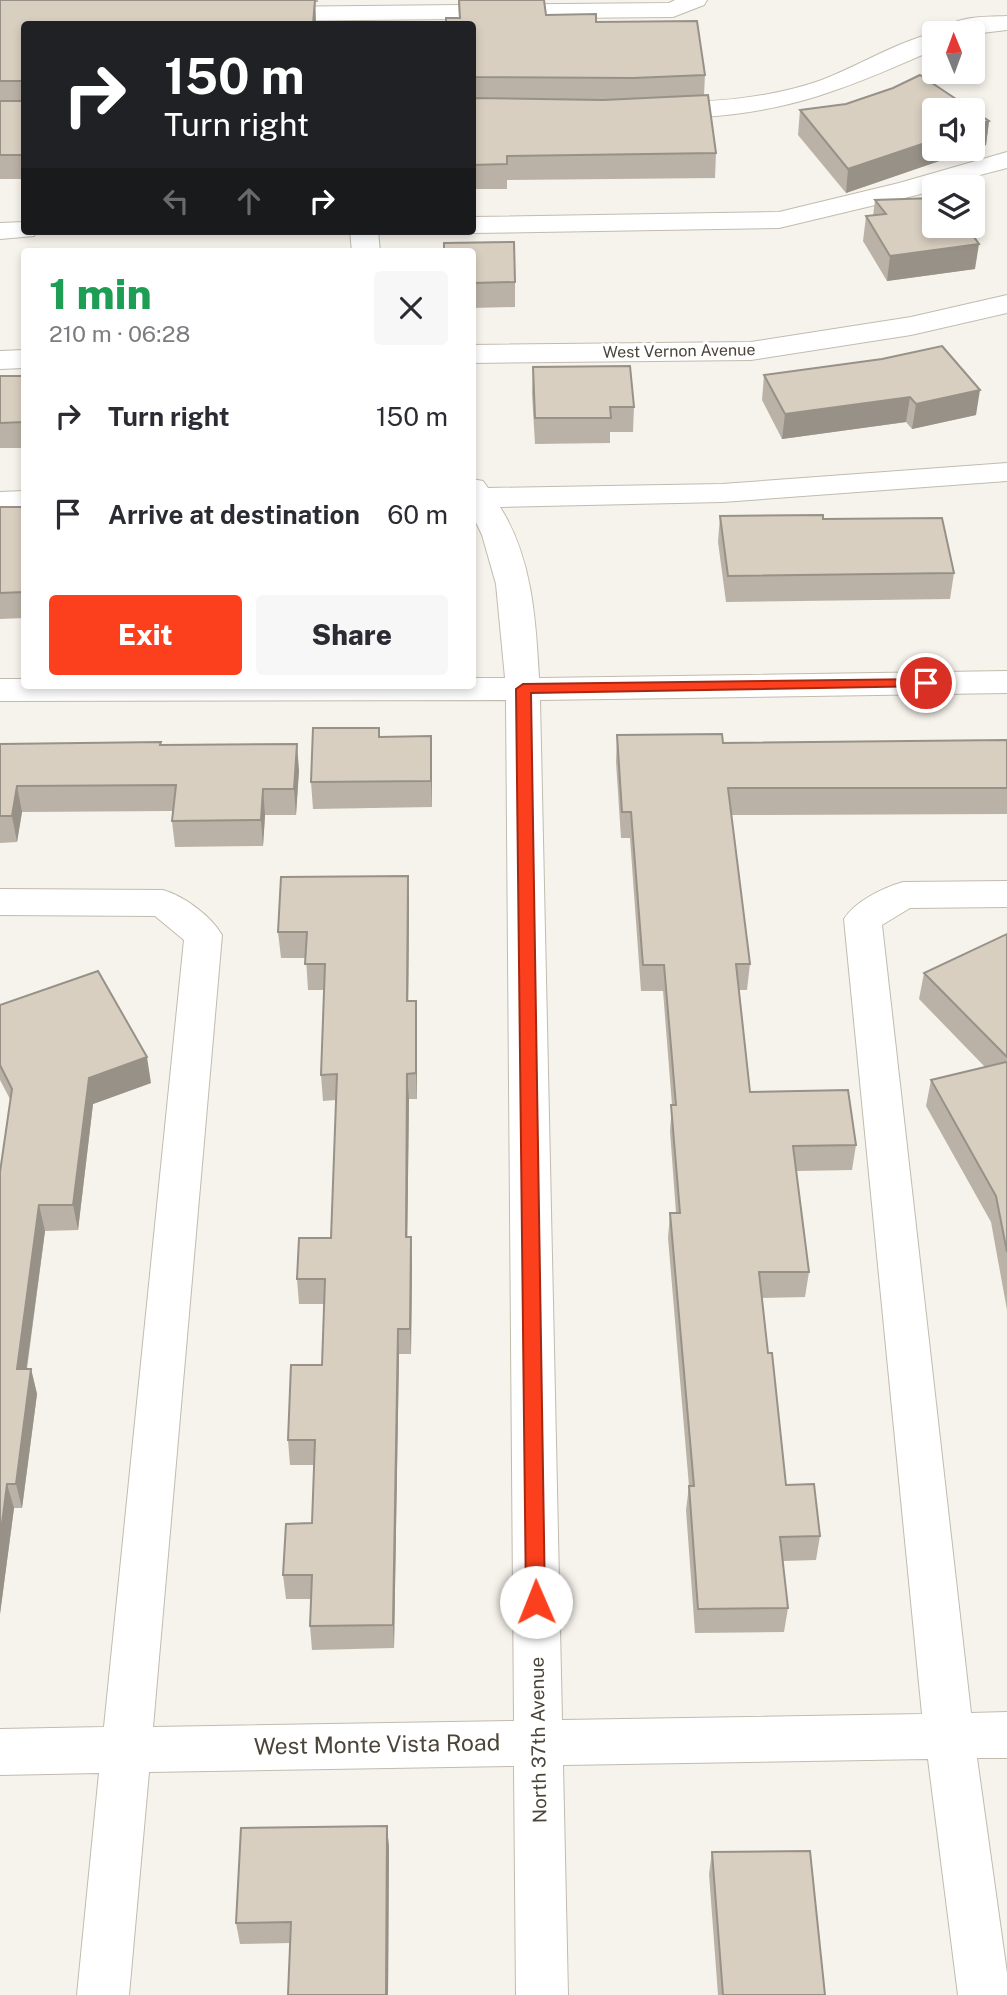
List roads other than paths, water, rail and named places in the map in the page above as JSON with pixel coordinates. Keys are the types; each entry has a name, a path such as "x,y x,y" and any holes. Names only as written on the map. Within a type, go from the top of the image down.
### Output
{"street":[{"path":"238,14 378,13 589,5 673,10 695,0"},
{"path":"985,25 1007,23"},
{"path":"639,111 709,110 793,97 922,46"},
{"path":"476,225 779,220 907,189 1007,160"},
{"path":"0,231 21,230"},
{"name":"West Vernon Avenue","path":"476,354 751,351 911,326 1007,304"},
{"path":"0,360 21,359"},
{"path":"476,495 722,493 1007,472"},
{"name":"North 37th Avenue","path":"476,497 509,562 519,604 523,689 542,1995"},
{"path":"0,500 21,500"},
{"path":"0,690 523,689 1007,682"},
{"path":"984,1995 949,1736 863,919 903,895 1007,894"},
{"path":"0,902 163,902 203,935 124,1749 103,1995"},
{"name":"West Monte Vista Road","path":"0,1752 1007,1734"}]}
